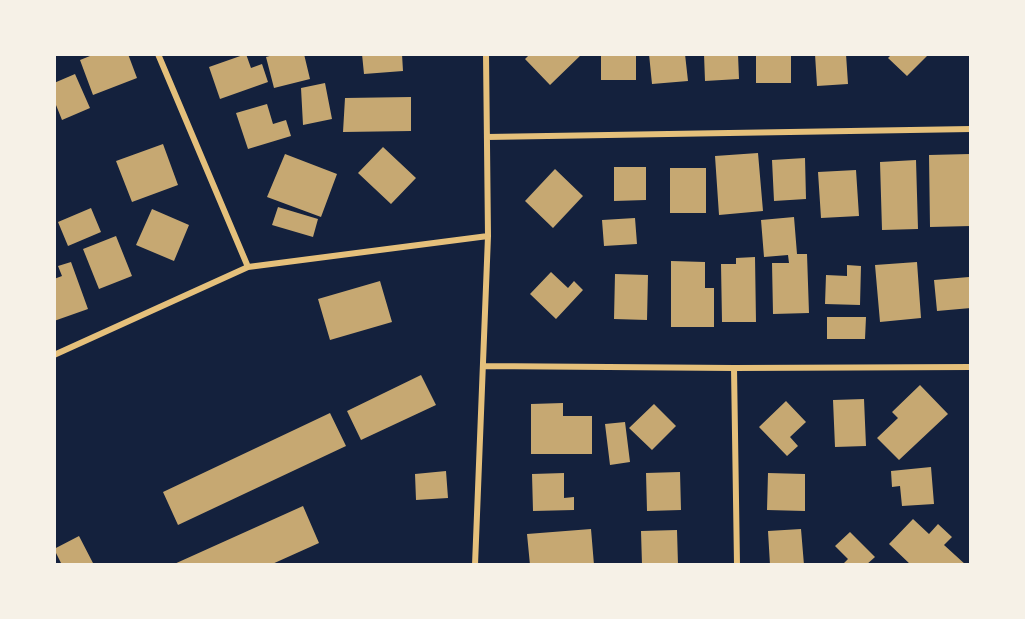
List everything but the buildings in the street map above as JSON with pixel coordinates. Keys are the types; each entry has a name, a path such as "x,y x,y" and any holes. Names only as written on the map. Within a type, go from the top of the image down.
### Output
{"street":[{"path":"158,54 248,267"},
{"path":"476,565 488,236 486,54"},
{"path":"487,137 971,129"},
{"path":"54,355 248,267 488,236"},
{"path":"483,366 734,368 971,366"},
{"path":"734,368 737,565"}]}
